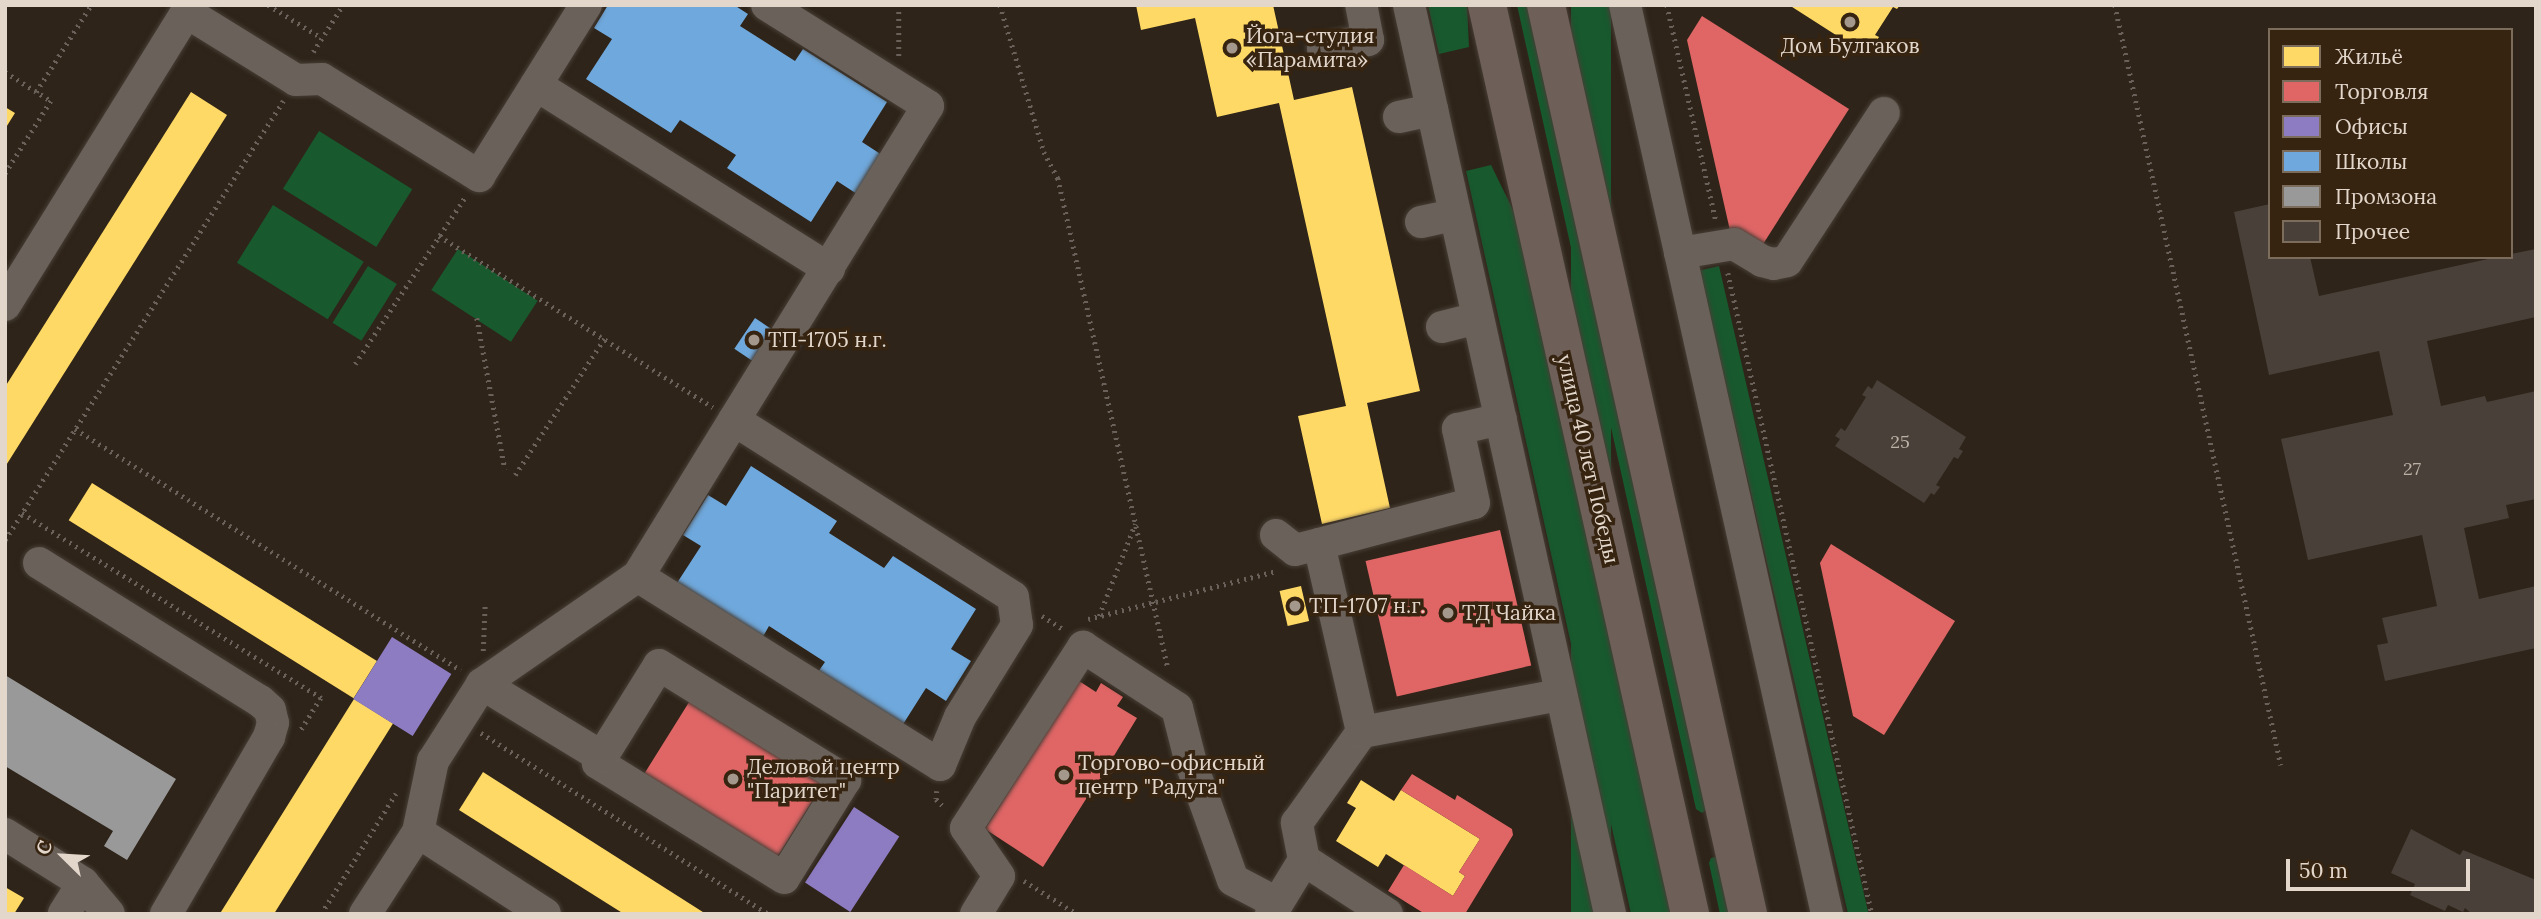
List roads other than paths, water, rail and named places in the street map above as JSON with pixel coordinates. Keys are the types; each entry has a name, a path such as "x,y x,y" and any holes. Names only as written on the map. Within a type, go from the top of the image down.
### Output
{"main road":[{"name":"улица 40 лет Победы","path":"1487,5 1690,914"},
{"path":"1546,5 1748,914"},
{"path":"1672,835 1728,823"}],"street":[{"path":"5,305 188,9 296,80 322,79 479,176 586,5"},
{"path":"365,914 418,832 433,761 460,720 476,680 638,576 928,106 767,5"},
{"path":"1323,49 1368,40 1361,5"},
{"path":"1409,5 1610,914"},
{"path":"1625,5 1828,914"},
{"path":"536,85 829,269"},
{"path":"1399,117 1432,110"},
{"path":"1680,253 1721,244 1734,244 1762,261 1774,264 1787,261 1884,113"},
{"path":"1421,222 1455,215"},
{"path":"1441,327 1478,318"},
{"path":"1276,535 1295,550 1474,503 1458,429 1500,419"},
{"path":"638,576 940,765 960,717 1017,625 1013,597 734,420"},
{"path":"1319,544 1362,732"},
{"path":"40,563 260,701 270,710 273,723 269,737 166,914"},
{"path":"976,914 999,876 966,828 1083,647 1177,708 1191,763 1233,880 1274,908 1304,860 1297,823 1362,732 1560,695"},
{"path":"659,665 845,780 784,878 598,763 602,758 659,665"},
{"path":"476,680 602,758"},
{"path":"418,832 545,914"},
{"path":"5,834 83,883 109,914"},
{"path":"1304,860 1387,914"},
{"path":"64,914 83,883"}],"place":[{"name":"Дом Булгаков","path":"1850,22"},
{"name":"Йога-студия «Парамита»","path":"1232,48"},
{"name":"ТП-1705 н.г.","path":"754,340"},
{"name":"ТП-1707 н.г.","path":"1295,606"},
{"name":"ТД Чайка","path":"1448,613"},
{"name":"Торгово-офисный центр \"Радуга\"","path":"1064,775"},
{"name":"Деловой центр \"Паритет\"","path":"733,779"}]}
